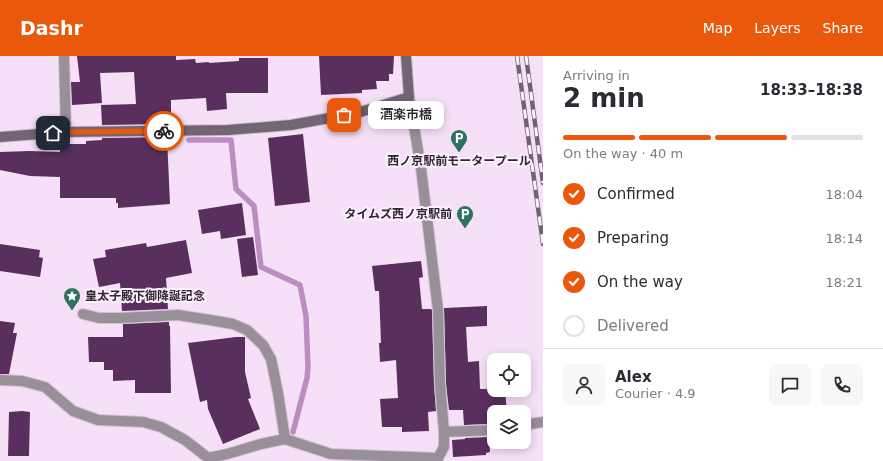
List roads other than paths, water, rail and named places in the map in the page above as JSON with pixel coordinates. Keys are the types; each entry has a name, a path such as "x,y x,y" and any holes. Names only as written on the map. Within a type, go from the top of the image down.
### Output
{"street":[{"path":"64,56 66,132"},
{"path":"0,380 22,381 45,387 73,411 98,420 143,422 161,427 185,440 208,458 285,439 331,454 438,460 444,447 444,432 440,384 438,310 422,168 409,97 406,56"},
{"path":"0,137 66,132 228,130 291,125 357,113 409,97"},
{"path":"83,314 99,318 178,315 233,324 247,330 263,345 271,359 285,439"},
{"path":"531,424 543,422"},
{"path":"444,432 487,430"}],"waterway":[{"path":"189,140 231,140 236,189 254,206 261,267 300,285 306,316 308,367 307,378 293,432"}],"railway":[{"path":"517,56 543,244"},
{"path":"526,56 543,183"}],"place":[{"name":"酒楽市橋","path":"344,115"},
{"name":"西ノ京駅前モータープール","path":"459,153"},
{"name":"タイムズ西ノ京駅前","path":"465,229"},
{"name":"皇太子殿下御降誕記念","path":"72,311"}]}
